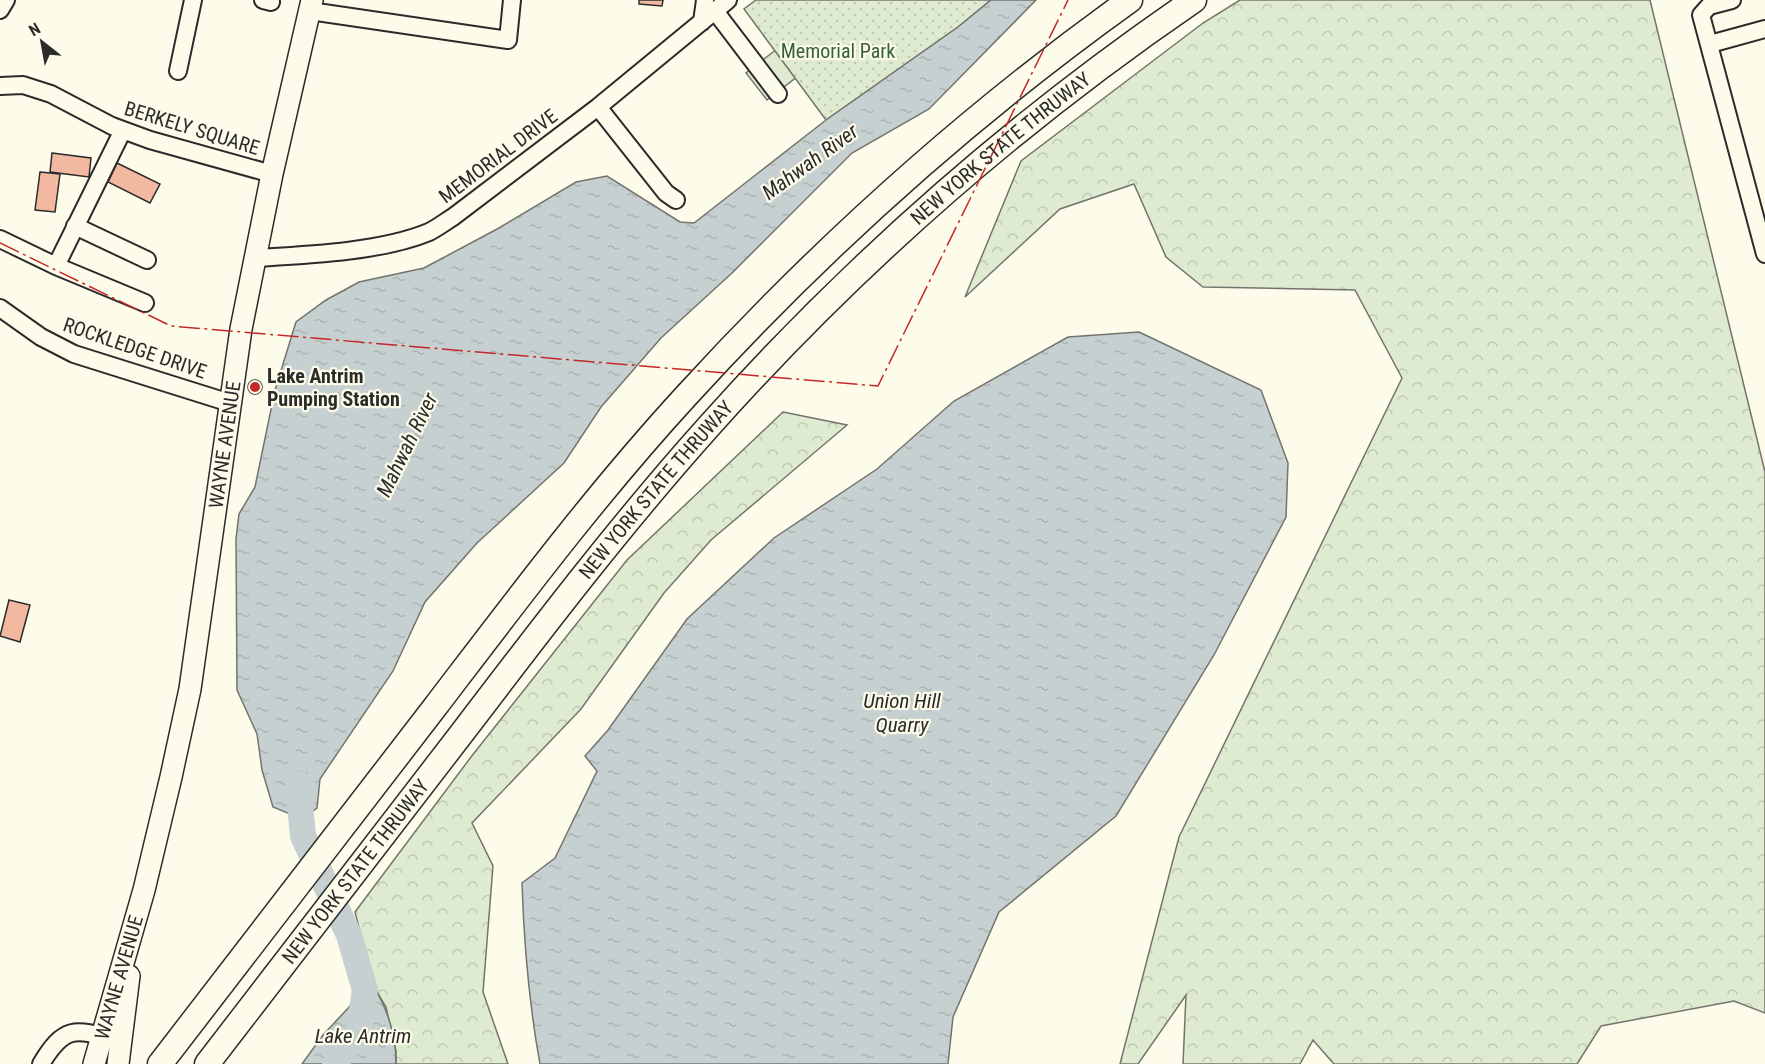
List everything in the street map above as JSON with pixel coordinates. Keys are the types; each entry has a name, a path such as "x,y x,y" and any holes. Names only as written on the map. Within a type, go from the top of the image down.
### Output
{"highway":[{"name":"NEW YORK STATE THRUWAY","path":"160,1064 579,521 676,406 738,340 851,228 911,173 1034,72 1130,0"},
{"name":"NEW YORK STATE THRUWAY","path":"207,1064 608,545 704,431 765,366 876,256 944,195 1057,102 1194,0"}],"main road":[{"name":"WAYNE AVENUE","path":"94,1064 144,890 190,689 230,403 255,258 311,5"},
{"name":"WAYNE AVENUE","path":"120,1054 129,978 144,890"}],"street":[{"path":"0,10 6,0"},
{"path":"178,70 193,0"},
{"path":"311,5 508,40 512,0"},
{"path":"1732,0 1709,6 1701,15 1765,254"},
{"path":"712,8 778,94"},
{"name":"MEMORIAL DRIVE","path":"255,258 354,249 404,240 430,231 453,218 598,108 712,8"},
{"path":"1710,44 1760,30"},
{"name":"BERKELY SQUARE","path":"0,86 23,85 51,94 123,130 150,140 272,174"},
{"path":"598,108 666,193 676,200"},
{"path":"56,266 123,130"},
{"path":"75,226 147,260"},
{"path":"0,239 56,266 145,303"},
{"name":"ROCKLEDGE DRIVE","path":"0,308 41,337 74,354 230,403"},
{"path":"41,1064 58,1040 71,1032 85,1031 101,1036 120,1054"}],"green space":[{"name":"Memorial Park","path":"756,0 991,0 958,27 826,120 744,9"},
{"path":"1240,0 1650,0 1765,472 1765,1013 1734,1001 1601,1026 1577,1064 1334,1064 1313,1040 1300,1064 1183,1064 1186,995 1138,1064 1120,1064 1179,837 1402,378 1355,290 1203,287 1166,257 1134,184 1060,209 965,297 1021,161 1203,23"},
{"path":"777,49 798,76 767,100 746,73"},
{"path":"783,412 847,425 711,540 664,593 581,709 472,823 493,866 483,992 508,1064 396,1064 396,1051 386,1007 374,987 355,912 471,757 627,560"}],"water":[{"path":"991,0 1036,0 929,109 852,153 732,273 661,338 601,407 564,463 477,543 425,602 393,671 320,779 317,808 302,819 273,807 262,770 257,734 237,690 236,539 239,514 255,487 275,390 296,322 326,300 359,282 424,268 499,228 576,182 607,176 680,222 694,223 826,120 958,27"},
{"name":"Union Hill Quarry","path":"1139,332 1261,390 1288,463 1286,517 1214,655 1116,816 999,912 953,1017 948,1064 540,1064 528,974 522,883 555,858 597,771 585,756 608,730 687,619 774,538 877,469 954,401 1068,337"},
{"name":"Lake Antrim","path":"374,987 390,1024 395,1043 396,1064 302,1064 323,1035 365,990"}],"building":[{"path":"639,0 663,0 662,6 639,4"},
{"path":"52,153 91,158 89,177 50,172"},
{"path":"117,163 160,184 150,203 108,182"},
{"path":"40,172 60,174 55,212 35,210"},
{"name":"Lake Antrim Pumping Station","path":"255,380 260,382 262,387 260,392 255,394 250,392 248,387 250,382"},
{"path":"9,600 30,605 20,642 0,636"}],"waterway":[{"name":"Mahwah River","path":"298,784 303,836 349,935 365,990 359,1029 335,1064"}],"power":[{"path":"0,243 171,326 878,386 1068,0"}],"place":[{"name":"Lake Antrim Pumping Station","path":"255,387"}]}
